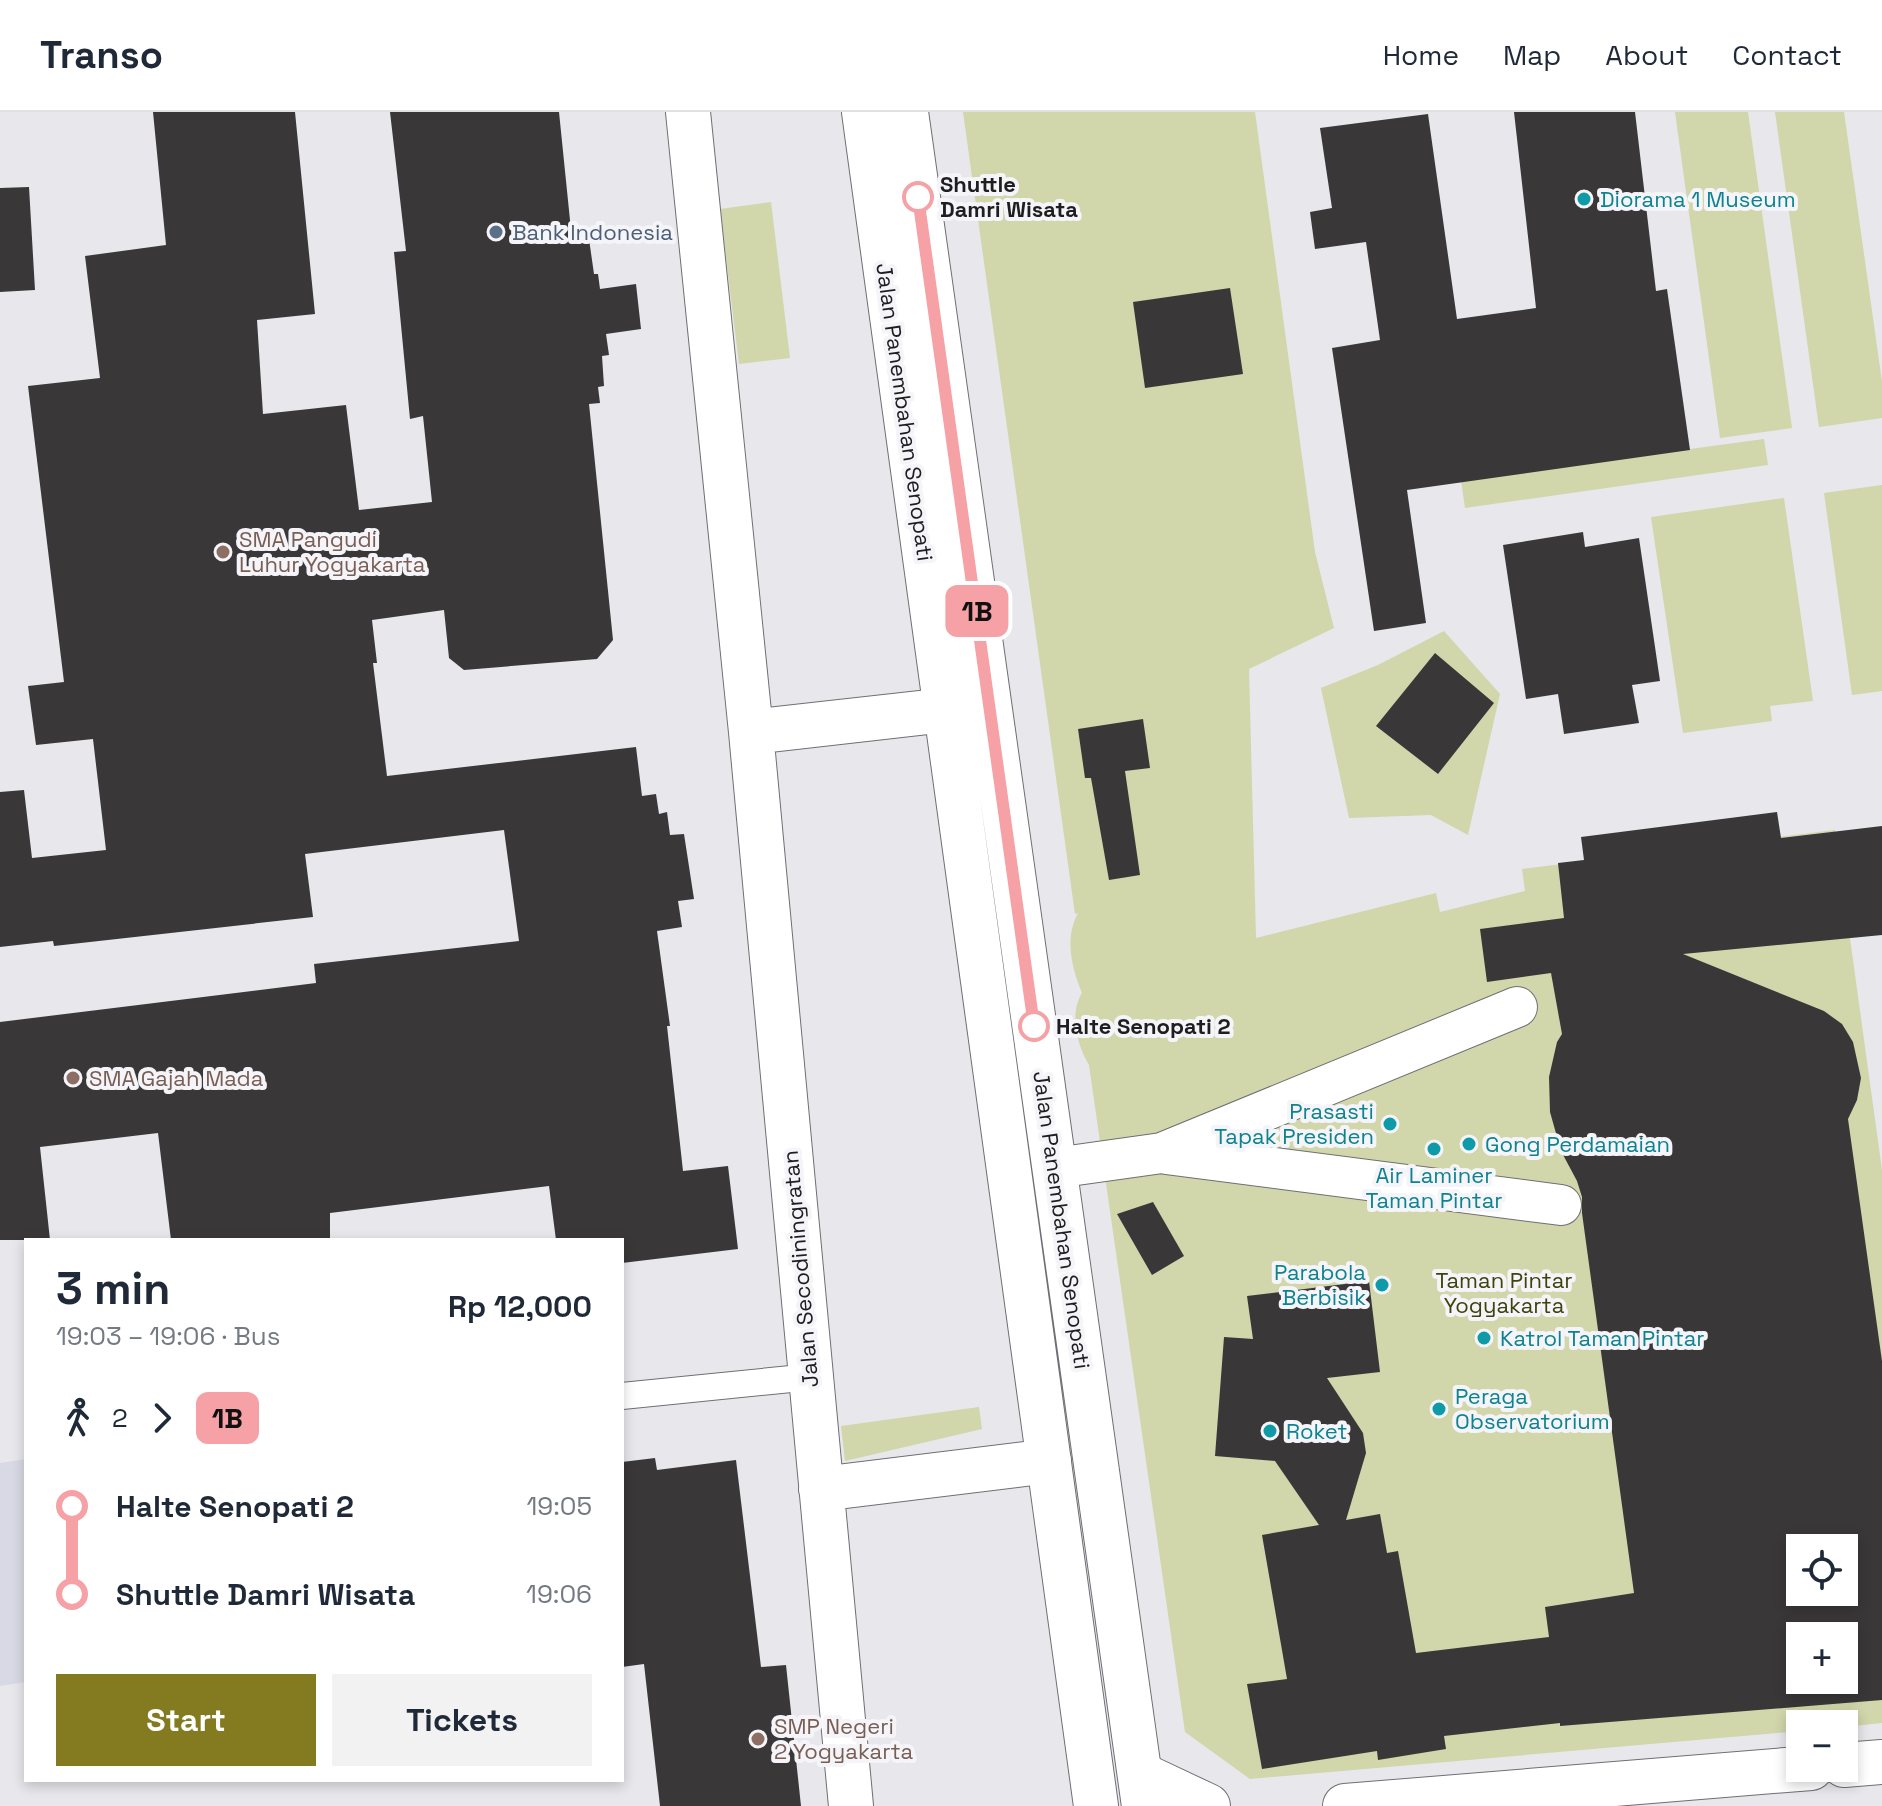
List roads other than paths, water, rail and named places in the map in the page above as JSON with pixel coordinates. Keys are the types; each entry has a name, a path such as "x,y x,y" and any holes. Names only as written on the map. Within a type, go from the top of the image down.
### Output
{"main road":[{"name":"Jalan Secodiningratan","path":"688,112 751,732 851,1806"},
{"name":"Jalan Panembahan Senopati","path":"864,112 1096,1806"},
{"name":"Jalan Panembahan Senopati","path":"906,112 1142,1790"},
{"path":"751,732 946,710"},
{"path":"821,1489 1049,1461"},
{"path":"1858,1764 1882,1762"},
{"path":"1345,1806 1786,1770"},
{"path":"1142,1790 1208,1806"}],"street":[{"path":"1055,1168 1162,1153 1517,1007"},
{"path":"1162,1153 1561,1205"}],"lane":[{"path":"624,1396 811,1377"}],"place":[{"name":"Shuttle Damri Wisata","path":"918,197"},
{"name":"Diorama 1 Museum","path":"1584,199"},
{"name":"Bank Indonesia","path":"496,232"},
{"name":"SMA Pangudi Luhur Yogyakarta","path":"223,552"},
{"name":"Halte Senopati 2","path":"1034,1026"},
{"name":"SMA Gajah Mada","path":"73,1078"},
{"name":"Prasasti Tapak Presiden","path":"1390,1124"},
{"name":"Gong Perdamaian","path":"1469,1144"},
{"name":"Air Laminer Taman Pintar","path":"1434,1149"},
{"name":"Parabola Berbisik","path":"1382,1285"},
{"name":"Katrol Taman Pintar","path":"1484,1338"},
{"name":"Peraga Observatorium","path":"1439,1409"},
{"name":"Roket","path":"1270,1431"},
{"name":"SMP Negeri 2 Yogyakarta","path":"758,1739"}],"park label":[{"name":"Taman Pintar Yogyakarta","path":"1504,1292"}]}
